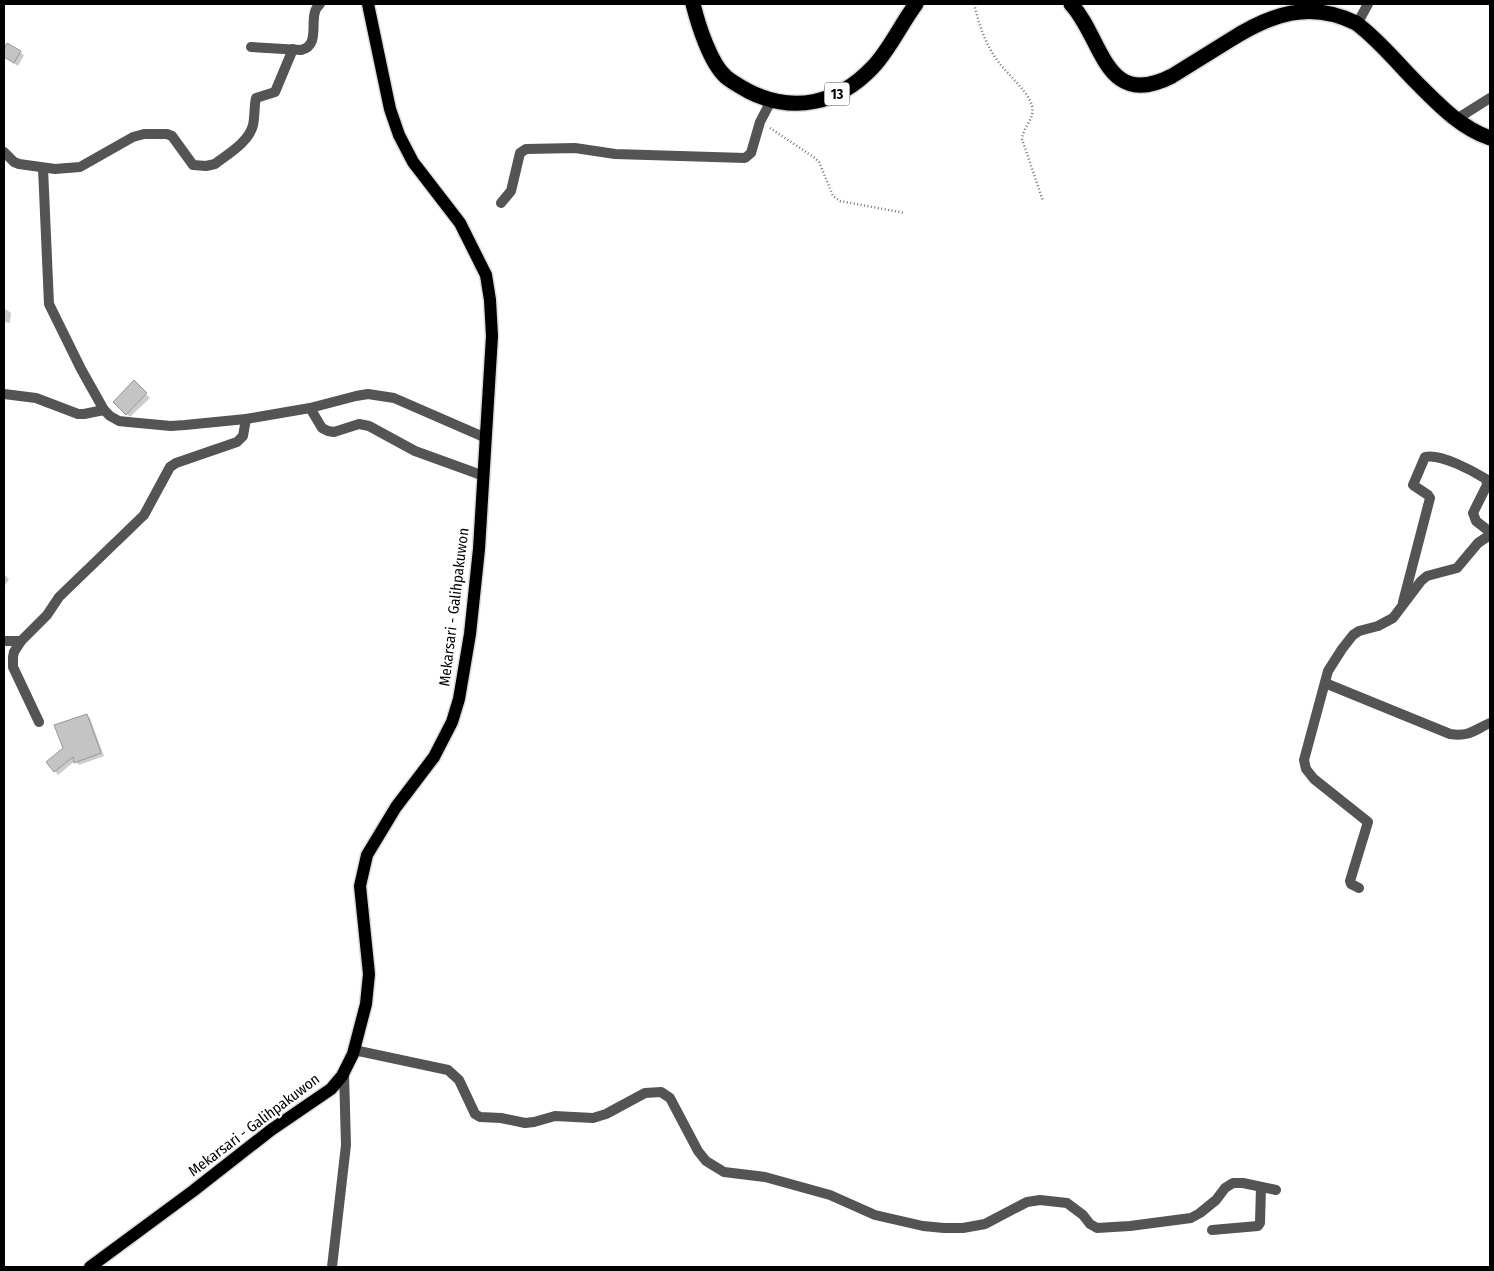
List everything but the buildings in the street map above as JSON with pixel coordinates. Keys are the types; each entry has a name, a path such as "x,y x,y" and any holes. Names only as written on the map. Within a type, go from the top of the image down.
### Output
{"highway":[{"name":"13","path":"694,4 698,24 706,43 725,76 742,87 771,101 790,104 814,103 831,98 873,68 916,4"},
{"path":"1071,4 1079,12 1101,57 1109,68 1119,78 1132,84 1145,86 1172,76 1274,14 1300,7 1318,7 1331,10 1357,24 1455,120 1478,134 1490,138"}],"main road":[{"name":"Mekarsari - Galihpakuwon","path":"90,1267 271,1130 331,1090 344,1073 354,1050 366,1004 369,974 360,886 367,855 396,807 434,757 452,722 459,699 470,634 479,549 492,336 490,300 486,275 460,223 414,162 399,135 390,109 368,4"}],"street":[{"path":"251,47 307,48 311,43 314,12 320,4"},
{"path":"1357,24 1368,4"},
{"path":"4,152 16,164 55,169 80,167 133,137 144,134 167,134 172,136 195,166 215,164 246,139 251,132 256,98 275,92 293,49"},
{"path":"1455,120 1490,98"},
{"path":"501,203 511,190 520,153 526,149 575,148 615,154 745,158 751,153 760,122 771,101"},
{"path":"43,168 49,304 81,369 104,410 110,416 119,420 171,426 246,419 310,408 356,396 380,395 394,398 486,438"},
{"path":"4,394 36,398 78,414 104,410"},
{"path":"310,408 325,430 334,432 354,425 369,426 416,451 484,476"},
{"path":"39,722 12,662 14,652 21,640 47,615 59,596 144,515 170,467 176,463 237,442 243,436 246,419"},
{"path":"1360,888 1351,884 1350,881 1368,822 1314,779 1306,769 1304,760 1328,671 1353,635 1393,618 1402,607 1421,581 1427,576 1457,568 1478,543 1490,533 1476,521 1473,513 1487,485 1486,479 1454,462 1430,456 1425,457 1413,484 1430,498 1402,607"},
{"path":"4,641 21,640"},
{"path":"1325,683 1450,734 1460,736 1471,734 1490,723"},
{"path":"354,1050 448,1070 459,1080 475,1114 480,1117 502,1118 525,1123 556,1116 593,1118 606,1114 645,1093 661,1092 670,1098 698,1151 706,1161 724,1172 765,1177 830,1195 874,1215 923,1226 963,1228 985,1224 1027,1202 1040,1200 1067,1203 1097,1228 1130,1226 1190,1218 1216,1200 1225,1188 1233,1183 1276,1190"},
{"path":"332,1267 346,1146 344,1073"},
{"path":"1212,1230 1258,1226 1260,1223 1261,1187"}],"path":[{"path":"974,4 983,36 995,58 1031,104 1030,121 1022,139 1043,201"},
{"path":"760,122 819,162 832,196 836,199 905,213"}]}
